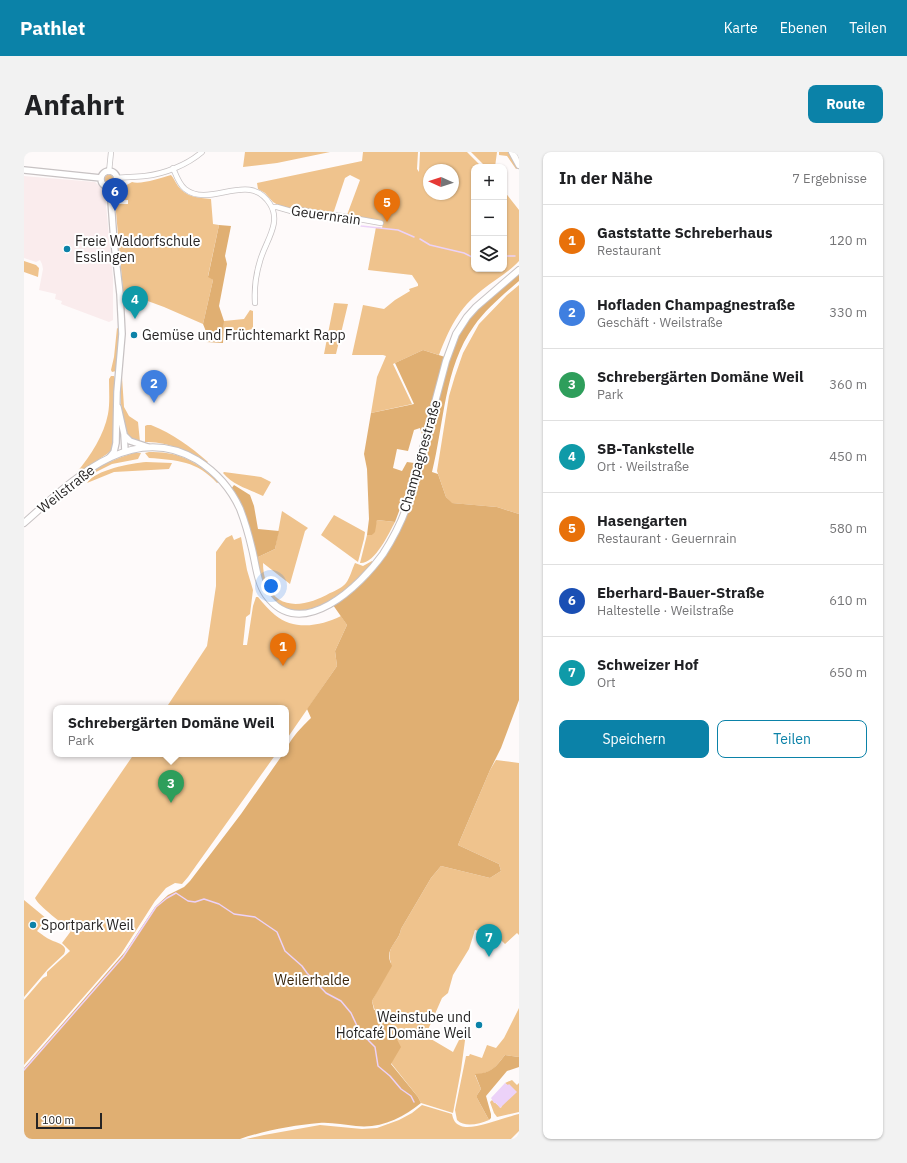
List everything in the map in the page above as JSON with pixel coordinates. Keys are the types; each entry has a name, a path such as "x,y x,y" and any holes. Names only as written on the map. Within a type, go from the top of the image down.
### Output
{"main road":[{"path":"512,152 519,165"},
{"name":"Champagnestraße","path":"125,451 135,446 172,450 188,456 208,468 226,486 237,503 244,521 260,583 273,603 282,609 298,613 309,613 323,608 345,594 360,580 378,560 394,536 410,500 446,360 459,328 471,312 519,270"},
{"name":"Weilstraße","path":"24,523 83,474 109,458 125,451"}],"street":[{"path":"109,172 111,152"},
{"path":"116,178 147,176 173,168 202,152"},
{"name":"Geuernrain","path":"173,168 182,185 190,192 213,195 239,189 248,189 263,195 272,207 274,224 258,267 255,289 256,303"},
{"path":"24,170 101,178"},
{"path":"109,172 114,174 116,178 115,184 110,187 103,184 101,178 103,174 109,172"},
{"name":"Weilstraße","path":"109,458 115,449 117,436 116,422 122,342 121,313 110,187"},
{"name":"Geuernrain","path":"272,207 291,211 301,210 345,216 381,223"},
{"name":"Weilstraße","path":"117,404 121,415 125,451"},
{"path":"124,434 135,446"},
{"path":"117,436 125,451"}],"shaded area":[{"path":"245,152 330,152 277,163 243,167"},
{"path":"363,152 418,152 417,169 419,172 420,152 467,152 479,164 471,164 471,272 506,272 482,290 467,304 451,328 439,355 423,350 393,364 412,404 371,413 377,377 386,356 352,355 363,305 384,309 410,291 409,289 418,286 412,275 368,270 376,227 382,228 383,223 371,219 347,215 360,180 350,175 345,178 333,214 297,207 290,209 278,205 265,193 258,189 257,183 362,161"},
{"path":"471,152 497,152 495,164 483,164"},
{"path":"499,152 509,152 518,168 516,169 507,156 499,155"},
{"path":"107,175 111,175 113,179 111,183 107,183 105,181 105,177"},
{"path":"171,175 181,190 185,193 211,199 213,224 219,225 208,276 213,280 203,324 123,291 116,204 128,204 128,200 123,200 123,187 132,182 145,182"},
{"name":"Freie Waldorfschule Esslingen","path":"24,176 95,182 103,189 105,194 113,278 113,320 109,322 61,304 62,301 55,299 56,294 39,290 43,269 42,264 40,260 36,262 24,258"},
{"path":"507,195 519,210 519,261 507,271"},
{"path":"24,261 36,265 39,268 38,277 24,272"},
{"path":"519,285 519,514 497,507 451,503 446,497 437,471 449,396 463,353 479,324 507,295"},
{"path":"334,303 348,304 336,354 324,354"},
{"path":"250,310 253,311 253,329 224,335 224,321 244,319"},
{"path":"117,328 119,329 117,368 116,371 112,372 111,370"},
{"path":"111,376 114,376 115,379 113,406 115,441 113,449 78,473 77,472 96,444 106,422 109,406 109,379"},
{"path":"121,377 124,407 129,416 138,422 140,442 132,439 126,432 121,404"},
{"path":"151,425 174,436 208,462 206,464 185,451 169,445 145,442 145,426"},
{"path":"134,453 141,453 138,459 112,464 84,478 108,463"},
{"path":"145,453 170,453 187,459 195,463 219,482 217,483 202,470 186,463 149,458"},
{"path":"146,462 172,463 169,469 114,472 87,483 97,474 105,471"},
{"path":"223,473 261,477 271,482 263,496 232,481"},
{"path":"282,511 308,528 305,531 290,584 263,563 267,584 272,593 279,599 287,603 295,604 313,601 345,584 349,579 355,563 363,566 372,561 373,562 363,574 350,585 321,605 306,610 291,610 277,603 263,585 256,558 275,549"},
{"path":"334,515 365,532 358,562 321,535"},
{"path":"377,520 395,522 381,547 371,559 360,563 367,535 372,535"},
{"path":"232,535 234,540 241,537 247,570 253,590 250,614 246,617 243,645 247,645 253,606 256,597 258,597 275,615 282,620 291,623 299,625 316,624 341,616 347,625 335,651 337,666 289,736 289,705 168,705 207,646 216,586 216,552 226,538"},
{"path":"132,757 274,757 188,877 182,884 175,883 166,888 155,901 121,954 24,1065 24,1000 43,978 47,976 47,972 70,951 62,943 71,931 37,902 35,898"},
{"path":"496,760 519,763 519,935 517,933 505,944 495,934 475,930 469,949 453,975 448,993 442,998 427,1032 431,1039 453,1052 463,1032 466,1033 453,1113 421,1103 391,1063 372,1001 391,963 391,948 431,878 441,866 490,878 501,871 499,864 458,845 490,770"},
{"path":"24,900 47,919 37,931 64,946 65,951 64,954 48,969 24,997"},
{"path":"519,1008 519,1057 505,1055 489,1071 475,1075 481,1089 477,1095 477,1098 489,1120 481,1123 468,1125 464,1124 457,1120 455,1110 466,1056 469,1056 470,1054 482,1058 487,1045 496,1048 504,1038"},
{"path":"512,1080 517,1085 519,1083 519,1112 497,1117 490,1102 492,1100 501,1108 508,1086 505,1083"},
{"path":"505,1083 508,1085 509,1084 517,1092 500,1108 491,1098"},
{"path":"422,1105 452,1114 457,1124 466,1127 473,1127 519,1114 519,1131 511,1139 246,1139 320,1125 362,1129 377,1128 399,1120 412,1113"}],"green space":[{"path":"219,225 231,226 225,256 227,264 219,306 224,321 223,343 206,342 207,334 203,324 213,280 208,277"},
{"name":"Weilerhalde","path":"519,274 519,281 495,302 474,326 464,342 456,360 446,397 432,472 438,474 446,497 452,503 497,507 519,514 519,700 501,748 458,845 499,864 501,871 490,878 441,866 431,878 389,952 392,966 372,1001 374,1010 380,1011 385,1017 401,1047 391,1064 418,1097 421,1103 399,1118 374,1126 351,1126 333,1123 319,1123 259,1133 240,1139 24,1139 24,1068 125,952 155,907 168,895 184,887 190,881 241,814 281,757 289,757 289,744 311,718 307,709 337,666 335,651 347,625 333,605 364,579 411,503 446,370 457,338 465,324 477,310"},
{"path":"423,350 445,357 425,434 422,434 420,428 414,430 408,451 397,449 393,468 402,471 407,462 414,463 407,490 395,522 377,520 375,532 372,535 367,535 369,519 367,469 364,454 371,413 414,404 395,363"},
{"path":"234,485 250,495 254,506 258,529 279,531 275,549 256,558 231,489"},
{"path":"505,1055 519,1057 519,1067 507,1071 486,1096 491,1114 491,1118 489,1120 477,1098 477,1095 481,1089 475,1074 489,1071"}],"waterway":[{"path":"301,212 343,221 357,222 361,226 398,230 414,237"},
{"path":"420,239 430,245 464,253 471,256"},
{"path":"507,256 515,256"},
{"path":"24,1070 123,957 156,907 176,893 188,901 195,902 204,899 219,904 234,914 255,917 277,932 285,951 302,966 326,993 341,1001 351,1013 358,1028 375,1047 378,1066 390,1076 401,1089 411,1096 414,1102"}],"place":[{"name":"Eberhard-Bauer-Straße","path":"115,211"},
{"name":"Hasengarten","path":"387,222"},
{"name":"Freie Waldorfschule Esslingen","path":"67,249"},
{"name":"SB-Tankstelle","path":"135,319"},
{"name":"Gemüse und Früchtemarkt Rapp","path":"134,335"},
{"name":"Hofladen Champagnestraße","path":"154,403"},
{"name":"Gaststatte Schreberhaus","path":"283,666"},
{"name":"Schrebergärten Domäne Weil","path":"171,803"},
{"name":"Sportpark Weil","path":"33,925"},
{"name":"Schweizer Hof","path":"489,957"},
{"name":"Weinstube und Hofcafé Domäne Weil","path":"479,1025"}]}
